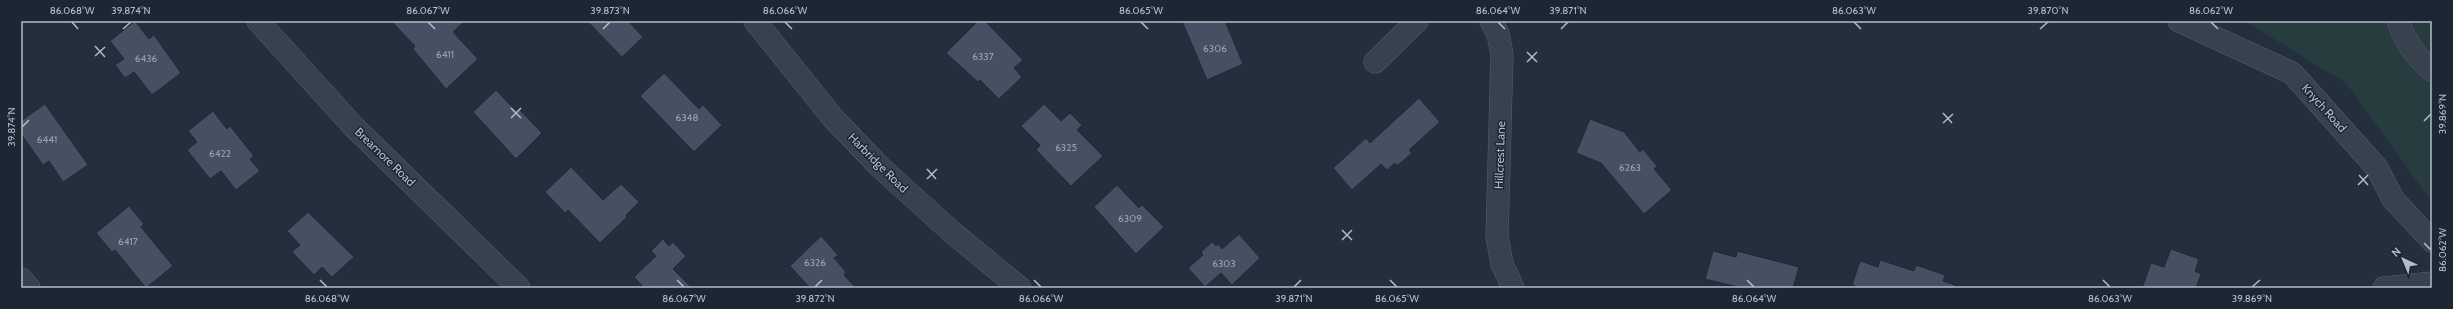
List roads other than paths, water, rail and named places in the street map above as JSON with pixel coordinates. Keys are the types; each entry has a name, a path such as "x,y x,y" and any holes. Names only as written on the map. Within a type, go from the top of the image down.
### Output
{"street":[{"name":"Breamore Road","path":"258,21 357,130 519,288"},
{"name":"Harbridge Road","path":"755,21 833,118 871,158 919,204 1020,288"},
{"path":"1375,62 1417,21"},
{"name":"Hillcrest Lane","path":"1491,21 1498,34 1502,54 1497,236 1502,264 1513,288"},
{"name":"Knych Road","path":"2179,21 2292,73 2377,168 2393,199 2432,241"},
{"path":"2398,21 2405,41 2423,64 2432,70"},
{"path":"21,278 29,288"},
{"path":"2384,288 2432,283"}]}
